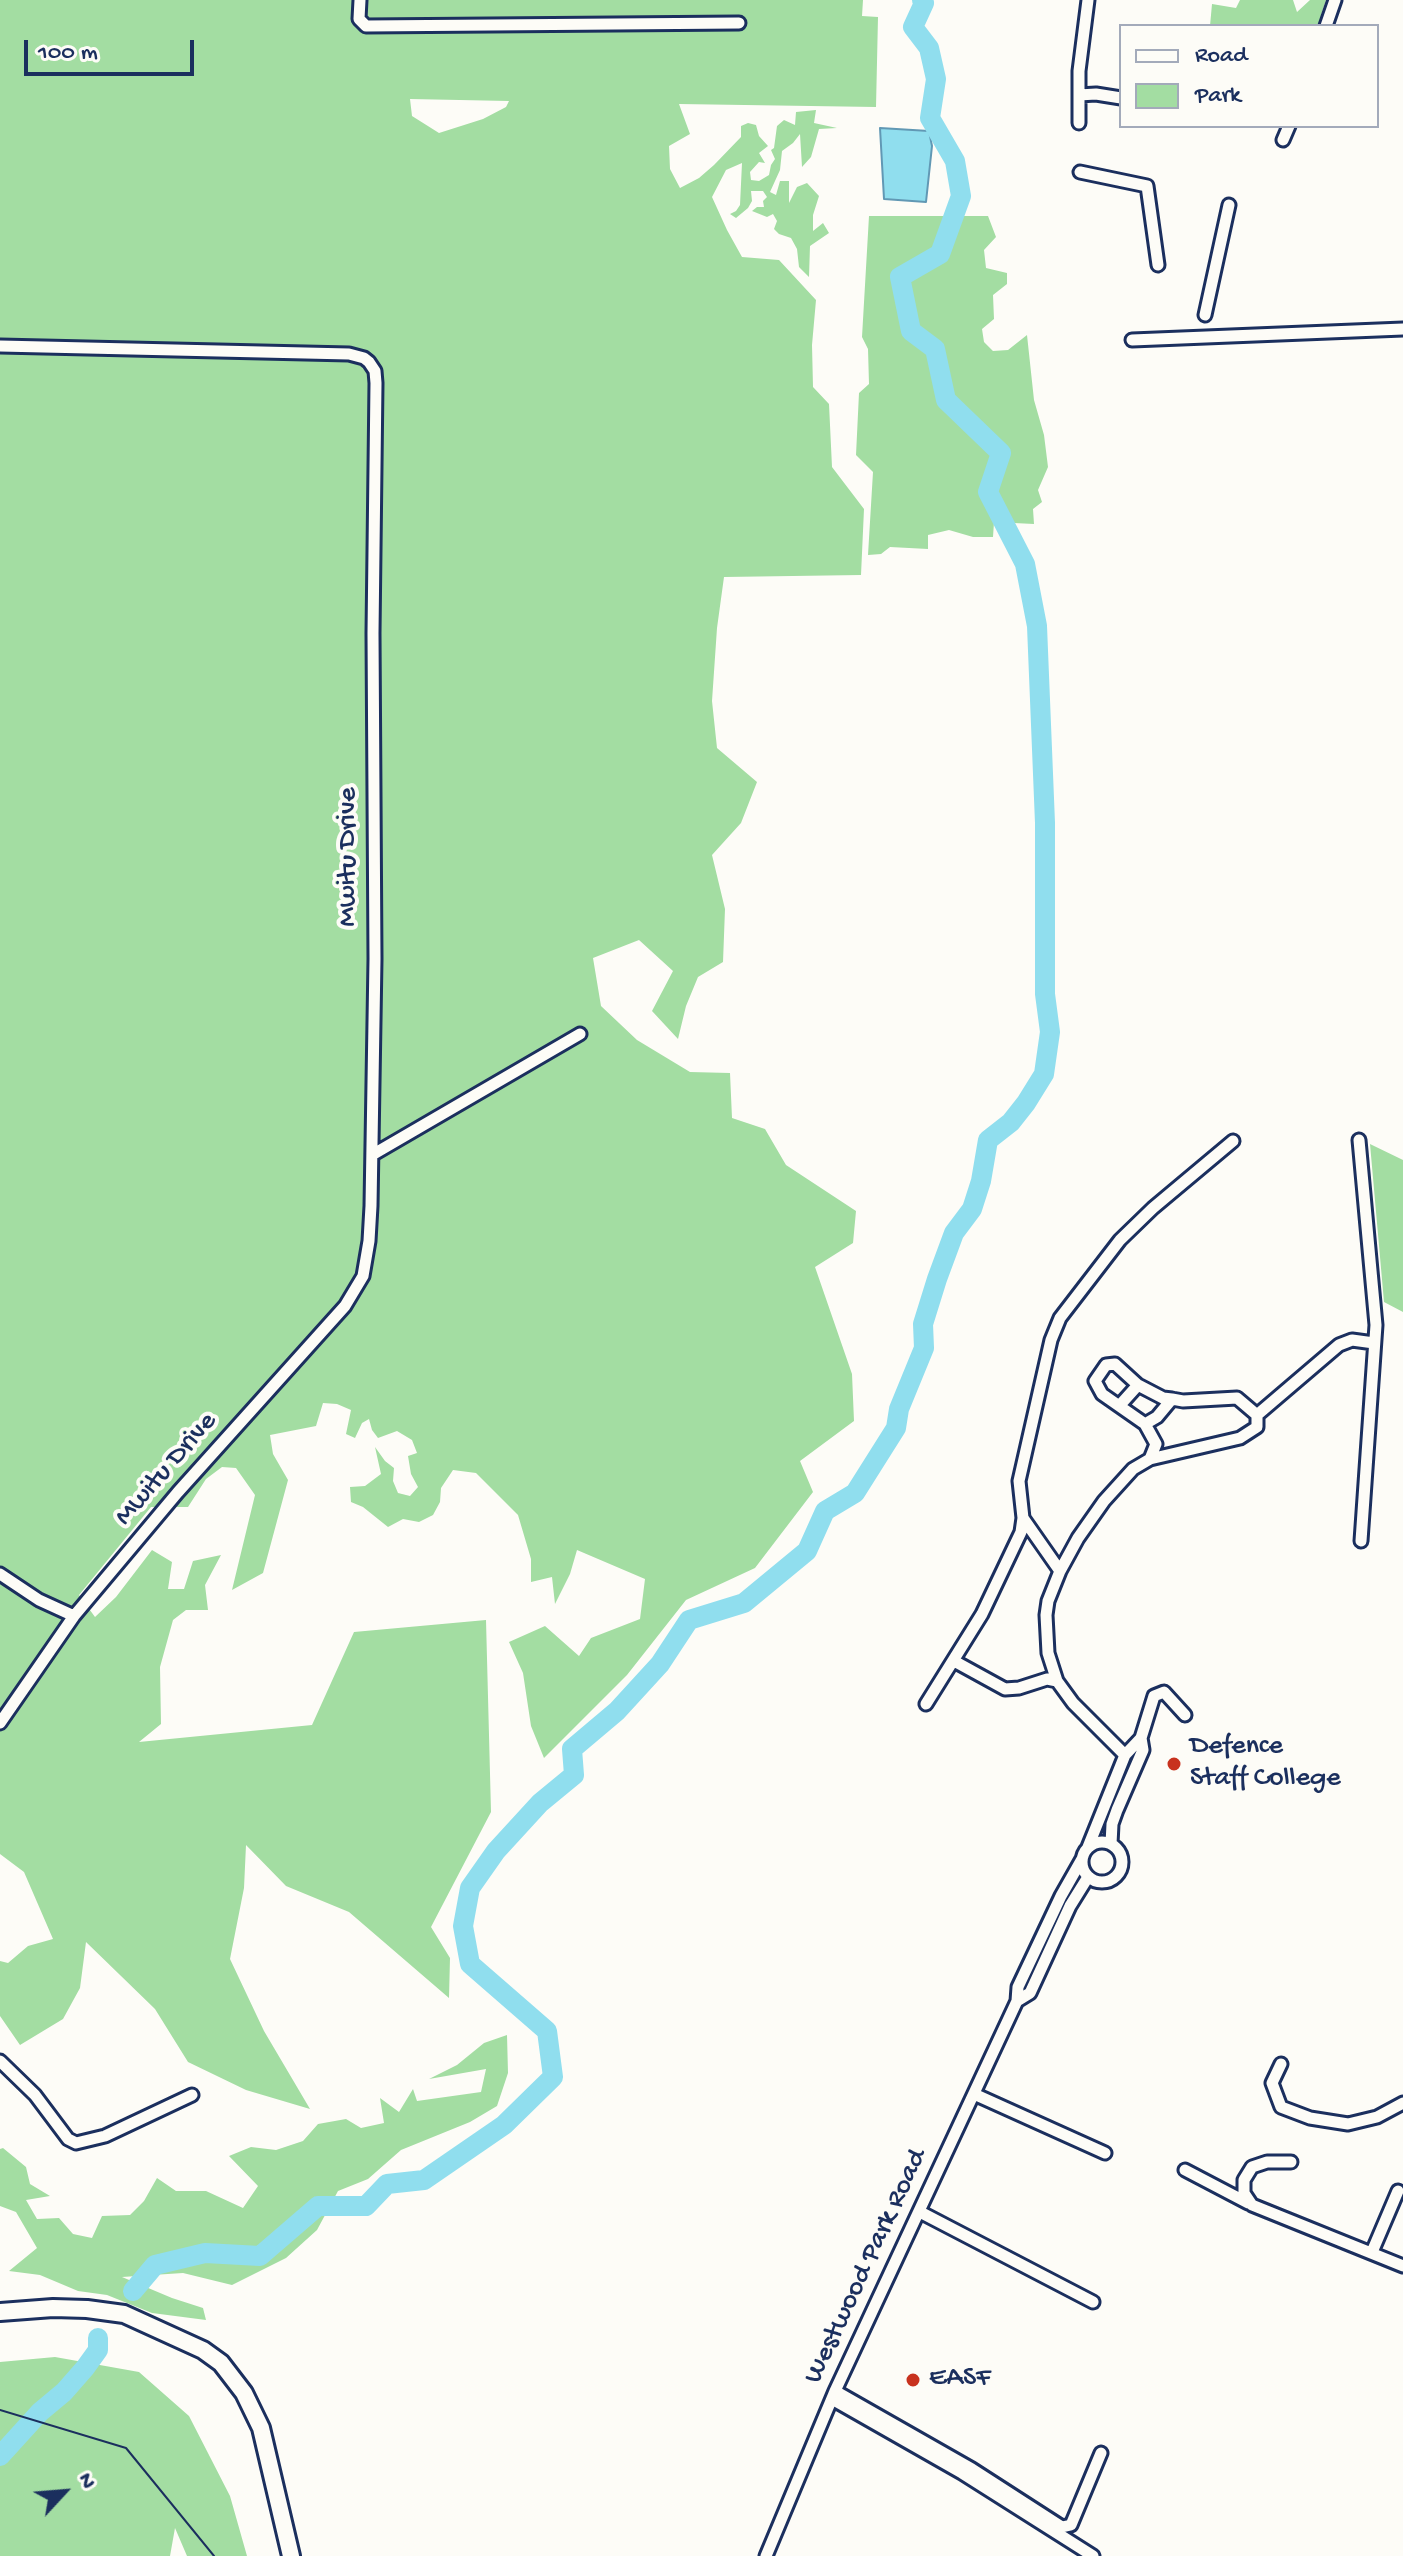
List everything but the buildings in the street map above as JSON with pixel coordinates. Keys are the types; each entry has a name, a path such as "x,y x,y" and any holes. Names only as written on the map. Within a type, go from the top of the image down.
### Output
{"main road":[{"path":"0,2312 53,2308 124,2314 203,2350 221,2363 244,2393 261,2428 291,2556"}],"street":[{"path":"360,0 359,19 366,26 739,23"},
{"path":"1079,123 1079,71 1088,0"},
{"path":"1327,24 1335,0"},
{"path":"1079,95 1119,98"},
{"path":"1283,140 1288,128"},
{"path":"1080,172 1147,186 1158,265"},
{"path":"1205,315 1229,205"},
{"path":"1132,340 1403,329"},
{"name":"Mwitu Drive","path":"0,346 349,354 364,358 375,371 375,959 372,1155 363,1276 345,1306 189,1480 74,1616 0,1723"},
{"path":"372,1155 580,1034"},
{"path":"1359,1140 1376,1325 1361,1541"},
{"path":"926,1704 982,1614 1015,1545 1023,1518 1019,1481 1051,1340 1060,1318 1120,1240 1162,1199 1233,1141"},
{"path":"1257,1415 1339,1345 1352,1340 1374,1343"},
{"path":"1125,1755 1073,1703 1057,1681 1048,1653 1048,1601 1078,1538 1104,1501 1133,1469 1150,1459 1240,1438 1257,1427 1257,1415 1249,1405 1237,1398 1183,1401 1163,1398 1138,1385 1115,1364 1106,1365 1095,1381 1102,1394 1145,1424 1156,1444 1150,1459"},
{"path":"1120,1405 1138,1385"},
{"path":"1145,1424 1157,1417 1172,1399"},
{"path":"1023,1518 1060,1571"},
{"path":"0,1574 39,1600 74,1616"},
{"path":"954,1661 1005,1689 1047,1679 1057,1681"},
{"path":"1141,1738 1143,1750 1112,1824 1111,1844 1121,1857 1119,1873 1105,1882 1088,1877 1082,1859 1125,1755 1141,1738 1154,1696 1164,1692 1185,1715"},
{"path":"1088,1847 1097,1842 1111,1844"},
{"name":"Westwood Park Road","path":"766,2556 833,2395 1017,2001 1018,1987 1082,1859"},
{"name":"Westwood Park Road","path":"1017,2001 1030,1993 1070,1906 1088,1877"},
{"path":"0,2061 35,2095 68,2139 76,2143 105,2136 192,2095"},
{"path":"1281,2064 1272,2083 1281,2107 1310,2118 1348,2124 1377,2117 1403,2103"},
{"path":"974,2094 1105,2153"},
{"path":"1252,2205 1244,2193 1244,2180 1252,2167 1267,2162 1291,2162"},
{"path":"1185,2170 1252,2205 1403,2266"},
{"path":"1372,2252 1398,2191"},
{"path":"920,2212 1093,2302"},
{"path":"833,2395 972,2469 1062,2527 1071,2525 1101,2453"},
{"path":"833,2395 1093,2556"}],"green space":[{"path":"0,0 863,0 862,16 878,17 876,107 679,104 690,134 669,146 670,169 680,188 714,165 741,137 741,126 748,123 756,125 759,136 768,146 759,153 765,163 759,162 750,172 751,180 759,181 769,175 775,159 771,150 774,148 777,126 784,120 795,125 796,112 816,110 814,123 837,128 819,129 811,157 802,167 800,134 782,151 780,170 770,192 776,195 780,181 789,181 789,203 797,187 807,183 819,196 813,215 813,231 823,223 829,233 810,246 809,277 799,267 797,249 791,238 774,229 777,221 773,214 767,217 752,211 764,207 763,201 767,197 763,191 751,191 752,201 748,208 736,218 730,214 740,205 742,163 726,170 712,197 742,257 779,260 816,300 812,345 813,387 829,404 832,467 864,509 861,575 724,577 712,701 717,748 757,782 741,823 712,855 725,909 723,962 698,977 686,1006 678,1039 652,1011 673,971 639,940 593,958 601,1006 637,1040 690,1072 730,1073 732,1118 765,1129 786,1165 856,1211 853,1243 815,1267 852,1374 854,1421 800,1461 813,1492 755,1568 686,1600 627,1675 544,1758 531,1726 523,1673 509,1642 545,1626 579,1656 591,1638 640,1619 645,1579 577,1550 570,1574 555,1604 552,1577 531,1582 531,1559 518,1515 476,1473 453,1470 441,1488 440,1502 433,1515 419,1522 403,1519 388,1527 363,1507 351,1502 350,1487 365,1486 381,1474 375,1447 394,1468 393,1481 398,1493 410,1496 418,1487 411,1474 408,1456 417,1453 412,1440 397,1431 378,1438 369,1419 362,1423 355,1438 346,1434 351,1410 337,1404 323,1403 316,1426 270,1435 273,1454 288,1480 263,1573 232,1590 255,1495 236,1468 222,1467 206,1479 188,1507 151,1507 79,1595 95,1617 116,1597 152,1550 172,1562 168,1589 184,1589 193,1561 221,1555 205,1585 208,1610 186,1610 173,1620 160,1667 161,1724 139,1742 312,1725 354,1632 486,1620 491,1812 431,1927 450,1958 449,1998 349,1912 286,1886 246,1845 244,1888 230,1959 264,2031 310,2109 246,2090 188,2062 155,2009 86,1942 80,1988 63,2019 20,2045 0,2016 0,1961 8,1963 28,1946 53,1939 24,1872 0,1854","holes":["410,99 509,101 506,107 483,119 439,133 412,116"]},
{"path":"1240,0 1293,0 1297,12 1310,0 1326,0 1321,15 1335,24 1210,24 1212,4 1236,8"},
{"path":"869,216 988,216 996,237 984,250 986,268 1007,273 1007,284 993,295 994,319 982,329 984,342 993,351 1008,350 1027,335 1034,400 1044,435 1048,467 1038,490 1042,502 1033,509 1034,524 994,522 993,537 973,537 949,530 928,535 928,549 890,547 881,554 868,555 873,472 856,455 859,393 869,384 868,349 862,337"},
{"path":"1370,1144 1403,1160 1403,1312 1384,1302"},
{"path":"507,2035 508,2073 497,2106 470,2122 401,2150 368,2179 338,2191 317,2230 286,2258 232,2285 183,2273 122,2277 203,2308 206,2320 152,2313 107,2295 78,2291 40,2275 9,2271 37,2248 16,2212 0,2206 0,2149 3,2148 26,2167 30,2184 50,2196 26,2200 37,2219 59,2218 73,2234 92,2238 102,2216 130,2215 144,2201 157,2178 176,2191 206,2191 243,2208 258,2186 229,2156 251,2147 276,2150 303,2141 318,2124 346,2119 361,2128 384,2123 380,2098 399,2112 413,2089 417,2101 481,2092 486,2069 429,2079 457,2065 484,2043"},
{"path":"55,2357 139,2372 189,2416 230,2496 247,2556 187,2556 175,2528 170,2556 0,2556 0,2362"}],"water":[{"path":"880,128 929,131 932,146 926,202 884,199"}],"waterway":[{"path":"133,2291 155,2265 205,2253 260,2256 318,2206 366,2206 387,2184 424,2180 504,2125 553,2077 547,2031 470,1964 463,1926 470,1888 496,1851 540,1803 574,1775 572,1749 617,1711 660,1664 689,1620 744,1603 807,1551 825,1511 855,1493 896,1428 899,1409 924,1348 923,1324 937,1279 954,1233 972,1209 981,1181 988,1140 1011,1122 1044,1074 1050,1032 1045,994 1045,823 1037,626 1025,564 988,492 1001,453 946,400 935,349 911,331 900,277 940,254 961,196 955,161 930,118 936,79 929,48 913,27 924,3 922,0"},
{"path":"0,2456 85,2368 98,2350 98,2338"}],"tram line":[{"path":"0,2410 126,2448 214,2556"}],"place":[{"name":"Defence Staff College","path":"1174,1764"},
{"name":"EASF","path":"913,2380"}]}
